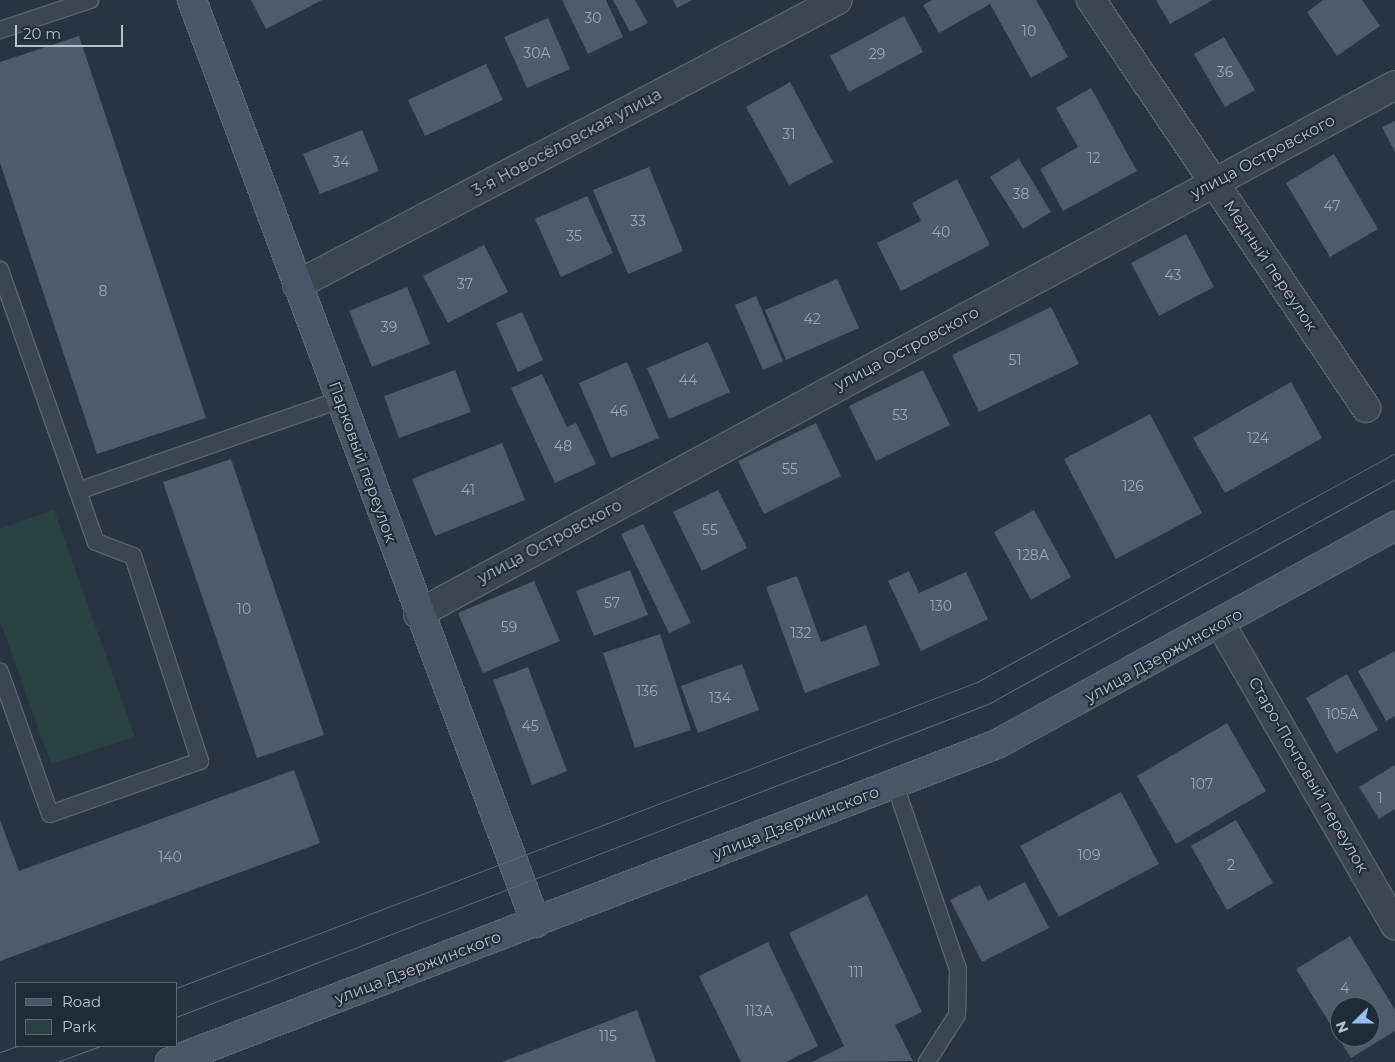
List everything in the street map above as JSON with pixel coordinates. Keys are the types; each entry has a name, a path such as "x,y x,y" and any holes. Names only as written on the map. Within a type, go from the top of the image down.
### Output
{"main road":[{"name":"Парковый переулок","path":"192,0 418,614 536,923"},
{"name":"улица Дзержинского","path":"170,1062 895,785 997,744 1220,625 1395,526"}],"street":[{"name":"3-я Новосёловская улица","path":"297,285 838,0"},
{"name":"Медный переулок","path":"1091,0 1366,408"},
{"name":"улица Островского","path":"418,614 1395,85"},
{"name":"Старо-Почтовый переулок","path":"1220,625 1395,925"}],"lane":[{"path":"0,30 90,0"},
{"path":"0,270 96,542 133,556 200,761 50,814 0,672"},
{"path":"78,491 339,400"},
{"path":"895,785 958,969 957,1015 927,1062"}],"green space":[{"path":"54,510 135,737 51,764 0,621 0,529"}],"building":[{"path":"251,0 322,0 266,29"},
{"path":"562,0 606,0 623,37 588,54"},
{"path":"613,0 635,0 648,23 630,32"},
{"path":"673,0 692,0 677,8"},
{"path":"932,0 1036,0 1068,57 1031,78 990,4 939,33 923,5"},
{"path":"1156,0 1213,0 1170,24"},
{"path":"1323,0 1362,0 1380,26 1337,56 1307,12"},
{"path":"904,16 923,52 849,92 830,56"},
{"path":"548,18 570,69 527,88 504,37"},
{"path":"79,36 206,418 97,454 0,163 0,62"},
{"path":"1224,37 1255,90 1225,107 1194,54"},
{"path":"486,64 503,100 425,136 408,100"},
{"path":"790,82 833,162 789,185 746,107"},
{"path":"1091,88 1137,171 1063,211 1040,169 1078,147 1056,108"},
{"path":"1395,121 1395,152 1382,127"},
{"path":"362,130 379,171 320,194 303,154"},
{"path":"1334,154 1378,229 1330,257 1286,183"},
{"path":"1019,159 1051,212 1023,229 990,177"},
{"path":"649,167 683,251 628,274 593,190"},
{"path":"957,179 990,245 901,291 877,243 921,221 912,203"},
{"path":"587,196 613,253 561,277 535,219"},
{"path":"1186,234 1214,287 1159,316 1131,263"},
{"path":"484,245 508,292 448,323 423,276"},
{"path":"837,279 859,328 786,360 765,310"},
{"path":"407,287 430,344 372,367 349,311"},
{"path":"756,296 783,361 763,370 735,305"},
{"path":"1051,307 1079,364 979,412 952,355"},
{"path":"522,312 543,360 518,372 496,323"},
{"path":"708,342 730,392 669,419 647,368"},
{"path":"627,362 659,438 611,458 579,383"},
{"path":"455,370 471,412 399,438 384,396"},
{"path":"923,370 950,425 876,461 849,406"},
{"path":"542,374 567,427 576,423 596,464 555,483 511,388"},
{"path":"1291,382 1322,438 1225,493 1193,438"},
{"path":"1150,414 1202,513 1116,559 1064,459"},
{"path":"816,423 841,476 764,514 738,461"},
{"path":"502,443 525,500 435,536 412,479"},
{"path":"231,459 324,735 257,758 163,482"},
{"path":"718,490 747,548 702,571 673,512"},
{"path":"1034,510 1071,577 1031,600 994,532"},
{"path":"643,524 691,623 669,633 621,534"},
{"path":"630,570 648,615 594,636 576,591"},
{"path":"909,571 919,593 966,572 988,619 921,651 888,581"},
{"path":"797,576 821,642 866,625 880,665 805,693 766,587"},
{"path":"534,581 560,641 483,673 458,613"},
{"path":"660,634 691,730 635,748 603,653"},
{"path":"1395,651 1395,716 1386,721 1358,671"},
{"path":"742,664 759,710 698,733 681,686"},
{"path":"528,667 567,771 532,785 493,680"},
{"path":"1347,674 1378,730 1336,753 1306,698"},
{"path":"1227,723 1266,791 1176,844 1137,776"},
{"path":"1395,765 1395,809 1379,819 1359,787"},
{"path":"294,770 320,843 0,961 0,820 19,871"},
{"path":"1121,792 1159,864 1059,917 1020,846"},
{"path":"1236,820 1273,883 1227,910 1191,846"},
{"path":"1025,882 1049,928 982,962 950,900 980,885 988,901"},
{"path":"867,895 922,1012 895,1025 913,1061 812,1062 844,1046 789,933"},
{"path":"1350,936 1395,1010 1395,1031 1380,1040 1380,997 1330,997 1330,1024 1296,969"},
{"path":"768,942 818,1046 786,1062 741,1062 699,976"},
{"path":"637,1010 656,1062 502,1062"},
{"path":"1344,1047 1369,1047 1351,1058"}],"tram line":[{"path":"178,987 977,682 1395,453"},
{"path":"178,1016 988,704 1395,479"},
{"path":"0,1052 15,1047"},
{"path":"57,1062 97,1047"}]}
